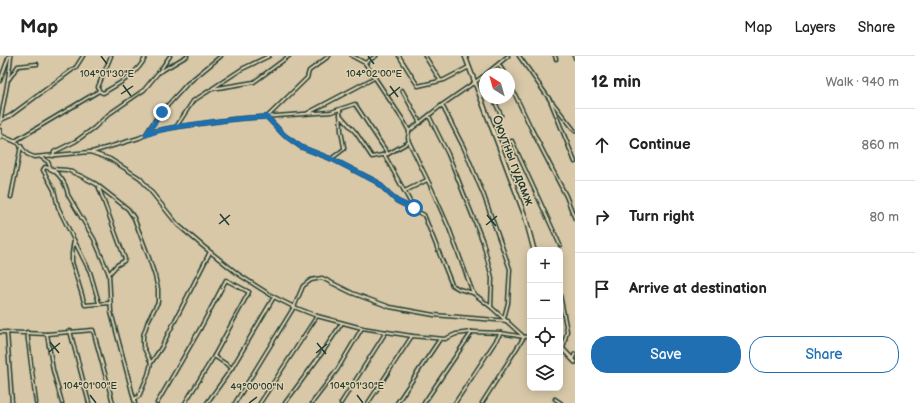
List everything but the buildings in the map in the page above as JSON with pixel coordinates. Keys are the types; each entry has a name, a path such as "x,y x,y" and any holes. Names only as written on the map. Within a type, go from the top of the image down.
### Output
{"street":[{"path":"0,123 9,80 10,56"},
{"path":"0,81 10,56"},
{"path":"0,120 10,116 76,67 84,56"},
{"path":"99,91 98,87 111,56"},
{"path":"54,156 54,152 76,141 94,128 109,114 144,90 170,56"},
{"path":"158,73 187,56"},
{"path":"146,135 157,117 187,84 221,56"},
{"path":"176,127 193,101 242,69 269,56"},
{"path":"212,89 254,82 289,56"},
{"path":"267,117 307,78 309,71 329,56"},
{"path":"352,56 365,63 409,131 409,142 455,243 473,293"},
{"path":"365,63 376,56"},
{"path":"399,56 418,86 444,80 469,67"},
{"path":"425,56 440,80"},
{"name":"Оюутны гудамж","path":"465,56 525,216 533,247"},
{"path":"493,68 508,56"},
{"path":"519,56 575,132"},
{"path":"15,141 99,91 102,93 128,77 146,57"},
{"path":"9,80 18,66 37,64"},
{"path":"499,64 501,68"},
{"path":"306,114 374,78"},
{"path":"409,131 442,105 479,79"},
{"path":"402,90 420,123"},
{"path":"515,95 566,196 575,219"},
{"path":"550,100 575,162"},
{"path":"0,135 15,141 27,154 34,157 54,156 90,152 122,144 154,131 176,127 234,119 340,110 355,104 388,154"},
{"path":"496,104 501,115"},
{"path":"442,105 464,148 484,196 510,269 508,303 504,318"},
{"path":"331,159 344,149 340,110"},
{"path":"340,115 356,133 372,157 388,154 409,142"},
{"path":"429,116 448,154 483,242 492,278 493,293 491,307"},
{"path":"267,117 284,135 301,147 331,159 377,182 397,201 414,208 424,215 452,285 459,289 473,293 508,321 524,337"},
{"path":"0,130 0,138"},
{"path":"498,145 512,141 560,245"},
{"path":"12,197 18,154 21,146"},
{"path":"90,152 110,159 140,178 178,225 210,252 238,274 274,297 294,307 317,316 362,328 412,336 445,339 456,334 472,332 500,333 527,336"},
{"path":"384,154 414,208"},
{"path":"41,156 48,162 51,169 58,175 66,186 68,195 94,239 109,274 111,312 135,403"},
{"path":"99,303 90,272 58,207 54,190 43,170 45,168 67,170 98,186 128,209 134,218 155,276 158,289 158,302 148,321 143,336 143,346 151,364"},
{"path":"405,191 427,180"},
{"path":"98,186 125,258 124,261 109,274"},
{"path":"74,240 72,262 85,305 110,303"},
{"path":"134,399 141,392 151,364 161,348 210,252"},
{"path":"235,403 294,307 303,286 311,280 322,278 352,293 390,307 434,315 508,321"},
{"path":"157,403 200,329 226,280 250,292 214,356 185,403"},
{"path":"207,403 232,368 274,297"},
{"path":"563,310 567,331 563,349 575,362"},
{"path":"260,403 317,316"},
{"path":"285,403 342,323"},
{"path":"312,403 337,370 362,328"},
{"path":"0,332 47,334 93,330 113,403"},
{"path":"70,331 89,403"},
{"path":"7,332 12,403"},
{"path":"27,332 36,403"},
{"path":"341,403 386,332"},
{"path":"424,403 472,332"},
{"path":"455,403 500,333"},
{"path":"47,334 53,370 62,403"},
{"path":"368,403 412,336"},
{"path":"482,403 524,337"},
{"path":"397,403 440,339"},
{"path":"572,359 575,354"},
{"path":"214,356 232,368"},
{"path":"555,399 562,403"}],"shaded area":[{"path":"512,146 515,153 509,156 506,148"}],"route":[{"path":"162,112 157,117 146,135 154,131 176,127 234,119 267,117 284,135 301,147 334,160 377,182 397,201 414,208"}]}
